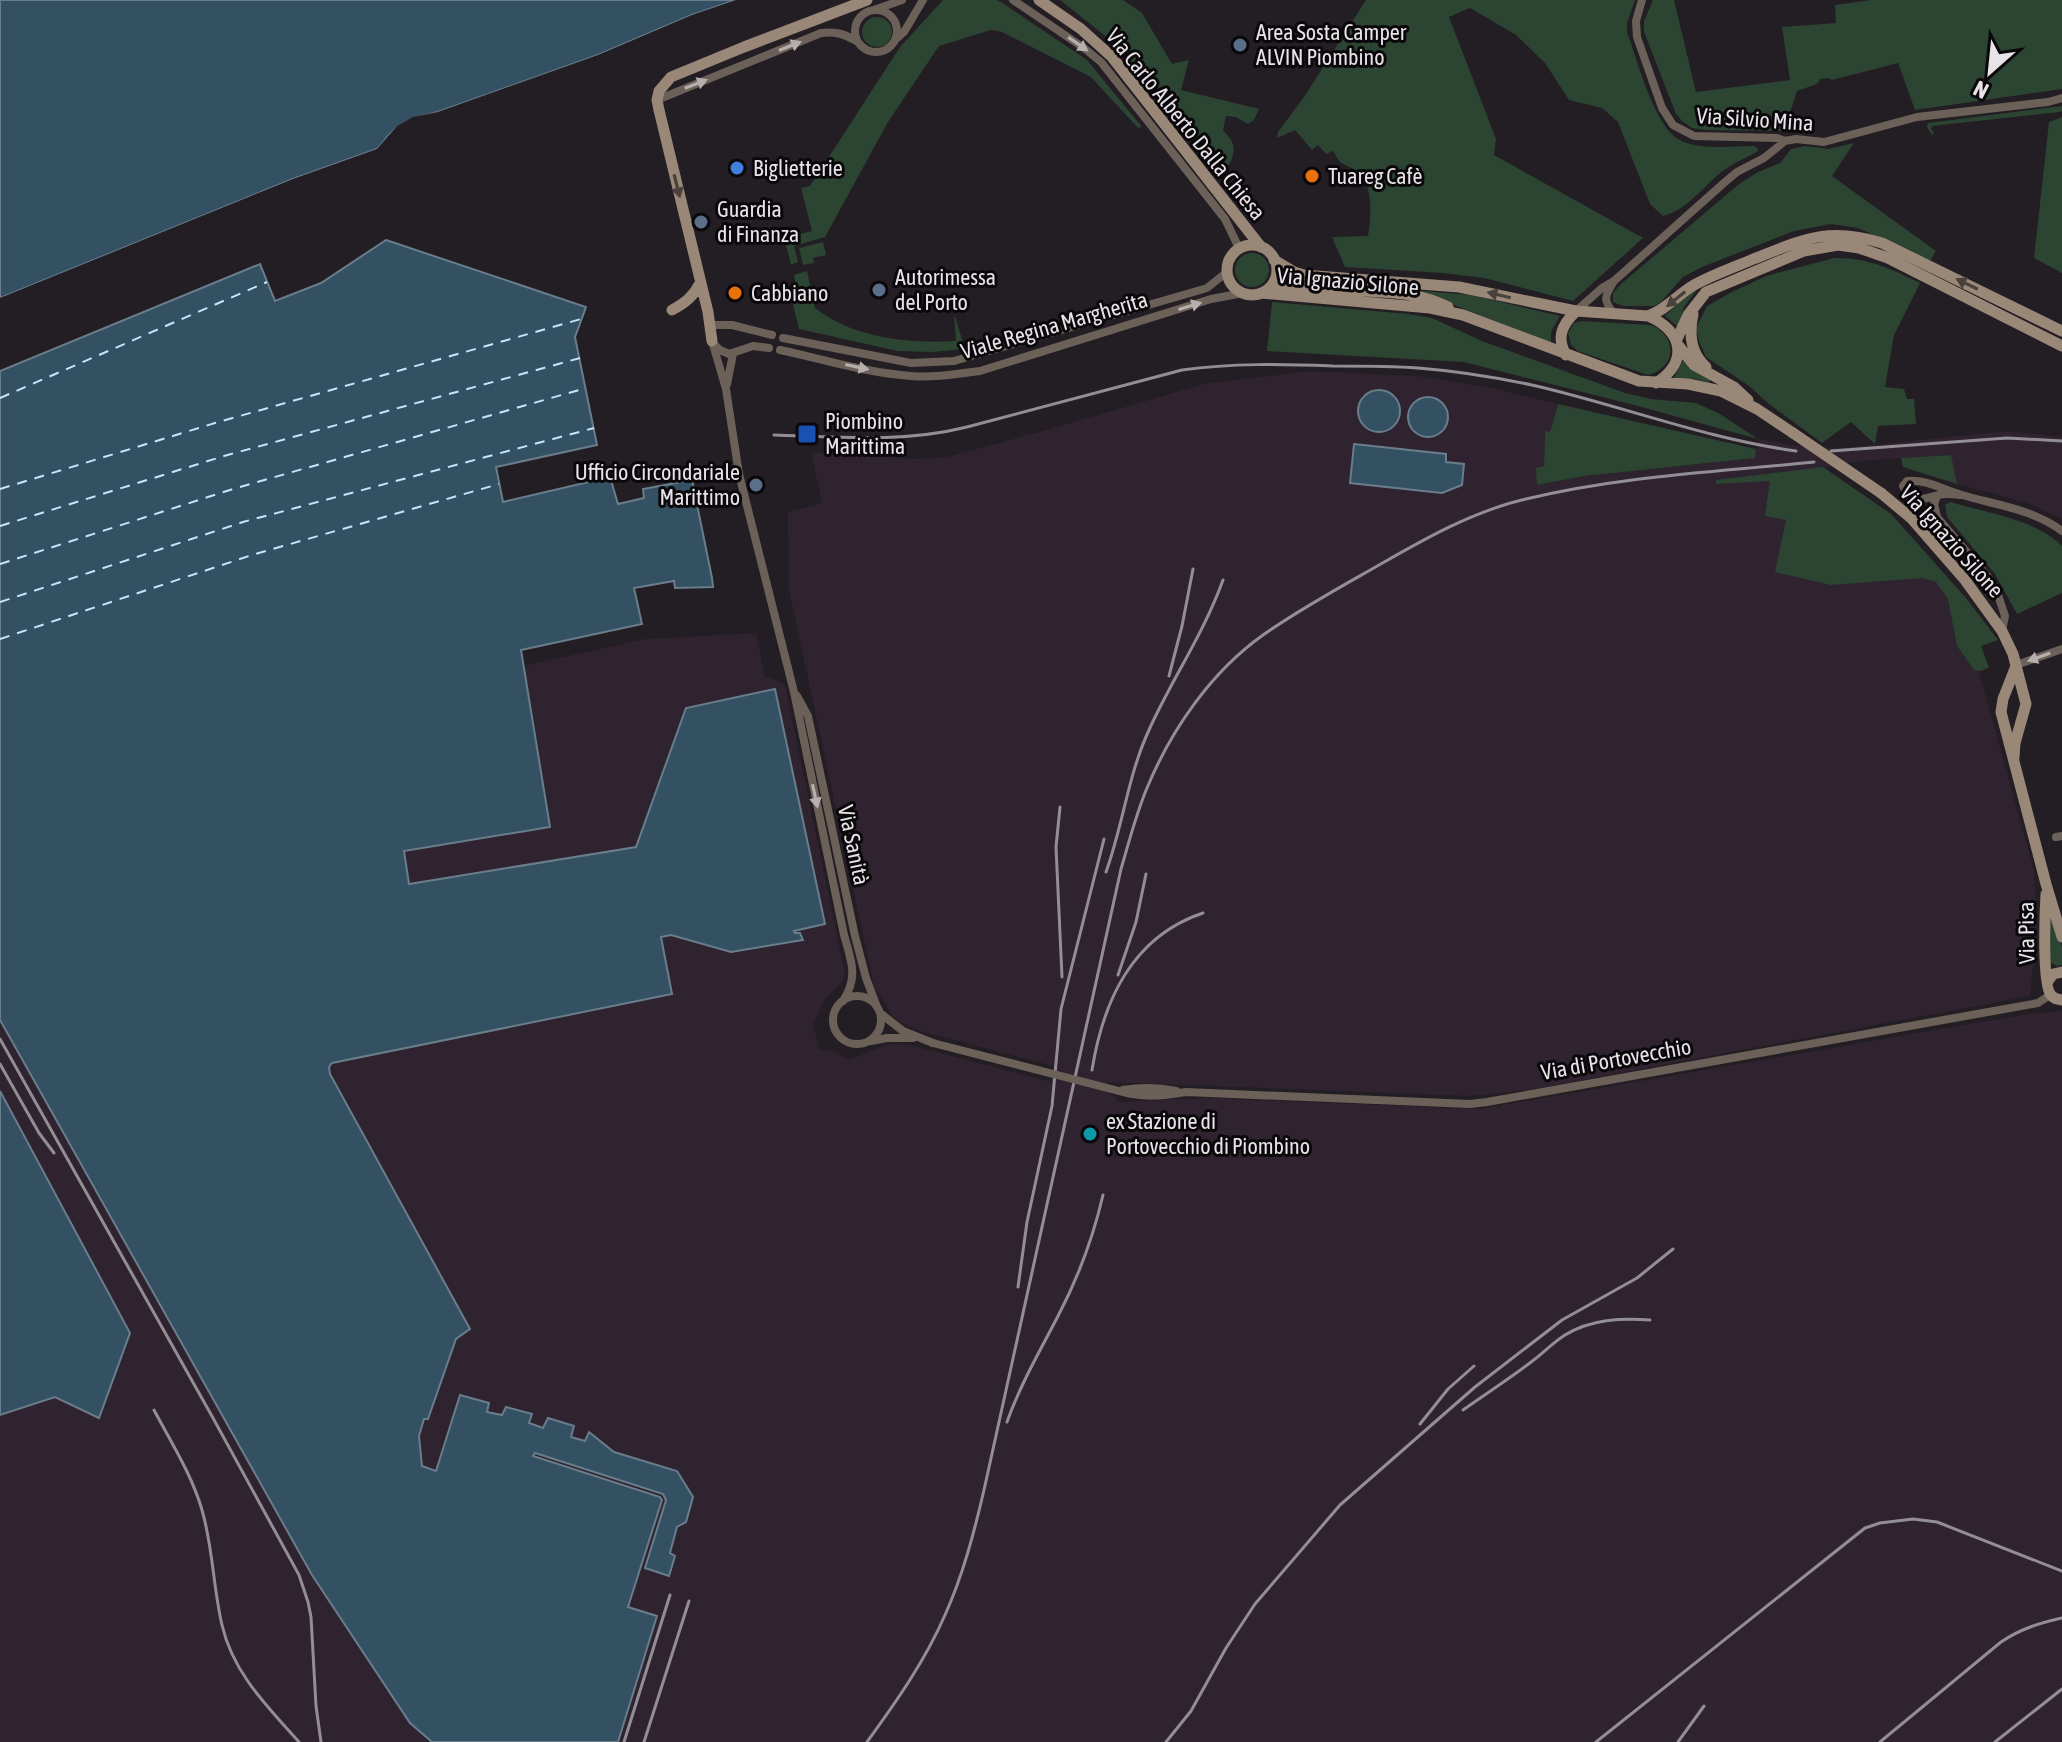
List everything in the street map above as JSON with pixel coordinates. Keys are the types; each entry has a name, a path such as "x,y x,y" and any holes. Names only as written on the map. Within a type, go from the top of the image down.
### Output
{"main road":[{"name":"Via Carlo Alberto Dalla Chiesa","path":"1039,0 1081,29 1112,57 1261,247"},
{"path":"712,341 701,282 657,100 662,87 671,77 744,47 875,6"},
{"path":"1274,260 1276,274 1265,290 1255,295 1243,293 1229,281 1230,258 1239,248 1261,247 1274,260 1304,275 1459,287 1576,311 1648,316 1659,313 1690,287 1785,246 1824,235 1854,236 1882,243 2062,331"},
{"path":"1656,383 1675,364 1678,342 1688,315 1706,292 1804,251 1838,245 1888,258 2062,346"},
{"path":"672,310 689,300 701,282"},
{"name":"Via Ignazio Silone","path":"1265,290 1430,308 1463,315 1631,378 1711,388 1732,396 1793,433 1881,493 1911,518 1965,580 2002,631 2016,665"},
{"path":"1697,302 1690,326 1692,346 1701,362 1719,378"},
{"path":"1566,355 1559,337 1564,322 1576,311"},
{"name":"Via Ignazio Silone","path":"1648,316 1663,324 1694,365 1740,391 1757,409"},
{"name":"Via Pisa","path":"2016,665 2001,712 2061,935"},
{"name":"Via Pisa","path":"2014,758 2026,704 2016,665"},
{"path":"2003,718 2012,722 2022,720"},
{"name":"Via Pisa","path":"2046,884 2044,937 2048,981"},
{"path":"2048,981 2053,974 2062,972"},
{"name":"Via di Portovecchio","path":"2048,981 2047,986 2056,997"}],"street":[{"path":"858,42 856,23 875,6 902,0"},
{"path":"657,100 821,33 845,34 867,50 880,52 904,32 923,0"},
{"path":"1013,0 1101,62 1225,219 1239,248"},
{"name":"Via Silvio Mina","path":"1642,0 1636,21 1637,37 1662,108 1673,125 1694,136 1824,142 1917,117 2062,98"},
{"path":"875,6 894,21 895,40"},
{"path":"1576,311 1737,172 1764,158 1785,141"},
{"name":"Viale Regina Margherita","path":"783,338 911,363 954,361 1207,288 1227,272"},
{"path":"1614,281 1605,299 1614,314"},
{"name":"Viale Regina Margherita","path":"780,350 910,376 959,374 980,371 1211,299 1243,293"},
{"path":"1999,314 2004,302"},
{"path":"710,325 732,325 772,335"},
{"path":"743,329 746,337 744,348"},
{"path":"712,341 724,352 733,354 753,346 769,348"},
{"path":"712,341 726,389"},
{"path":"726,389 733,354"},
{"name":"Via Sanità","path":"726,389 739,474 794,692 852,965 852,984 833,1016 833,1022 837,1034 846,1042 858,1045 870,1041"},
{"path":"1960,495 1914,499 1904,490 1904,483 1912,480 1928,483 1960,495 2028,512 2062,531"},
{"path":"1937,496 1934,504 1937,517 1997,592 2005,616 2002,631"},
{"path":"2016,665 2062,649"},
{"name":"Via Sanità","path":"794,692 808,716 861,957 878,1010"},
{"path":"843,1001 861,997 868,999 878,1010 881,1026 870,1041"},
{"name":"Via di Portovecchio","path":"878,1010 892,1024 917,1038 1119,1091 1148,1088 1181,1093 1470,1104 2038,1003 2056,997"},
{"name":"Via di Portovecchio","path":"870,1041 917,1038"}],"shaded area":[{"path":"1310,371 1417,376 1492,388 1558,404 1550,432 1545,432 1544,467 1537,485 1585,476 1755,458 1758,439 1805,447 1841,448 2008,431 2062,437 2062,519 2028,503 1957,484 1950,455 1860,461 1824,468 1891,514 1929,556 1959,597 1961,652 1979,671 2034,871 2037,927 2030,996 1529,1090 1471,1096 1107,1082 1117,1102 1205,1098 1479,1109 2027,1014 2062,1011 2062,1742 618,1742 657,1617 628,1607 662,1500 533,1457 535,1453 663,1494 666,1500 645,1568 669,1576 675,1556 670,1553 678,1527 686,1521 677,1470 614,1452 589,1432 585,1441 571,1437 574,1427 544,1428 528,1423 532,1415 486,1412 460,1395 436,1471 422,1467 419,1436 456,1339 329,1067 332,1063 671,994 661,937 671,935 732,952 825,924 774,689 686,708 636,847 409,884 403,851 550,827 523,666 645,639 756,633 765,678 770,677 785,685 845,974 842,983 825,998 813,1026 820,1050 837,1052 849,1060 888,1044 910,1045 1051,1082 1053,1066 920,1031 902,1023 892,1015 874,986 789,590 788,512 822,503 811,452 916,459 947,457 1204,384"},
{"path":"0,1020 312,1575 410,1723 432,1742 0,1742 0,1415 55,1397 130,1333 0,1091"}],"green space":[{"path":"943,0 1001,2 1087,60 1142,127 1138,128 1091,77 1002,32 991,30 939,46 888,122 825,237 794,246 798,262 791,265 784,238 812,231 801,188 810,186 900,47"},
{"path":"1060,0 1123,0 1142,13 1172,64 1189,60 1181,90 1259,109 1254,120 1248,124 1236,117 1226,116 1223,130 1234,150 1229,165 1214,165 1119,47"},
{"path":"1366,0 1635,0 1627,32 1647,90 1669,131 1686,143 1715,147 1753,146 1758,151 1724,170 1688,202 1663,216 1650,204 1618,122 1602,108 1569,100 1545,63 1516,35 1470,8 1449,17 1496,139 1494,155 1643,238 1573,301 1484,278 1345,267 1332,237 1368,236 1370,202 1367,185 1356,170 1340,162 1333,151 1326,154 1318,145 1312,150 1295,130 1277,138 1278,132"},
{"path":"1653,0 1674,0 1696,92 1790,80 1782,27 1836,23 1835,5 1871,0 2062,0 2062,89 1915,110 1898,63 1832,80 1820,79 1817,84 1797,91 1784,131 1692,128 1676,114 1644,32 1644,21"},
{"path":"877,17 888,21 892,32 888,43 877,47 866,43 862,32 866,21"},
{"path":"2062,106 2060,112 1932,126 1932,135 1927,127 1928,123"},
{"path":"2062,117 2062,273 2034,258 2049,122"},
{"path":"1854,143 1832,176 1936,251 1930,261 1858,228 1831,224 1794,231 1702,267 1683,277 1654,306 1623,306 1613,302 1613,293 1621,284 1739,184 1780,163 1791,149 1804,146 1829,149"},
{"path":"823,242 826,255 813,258 814,263 803,265 799,248"},
{"path":"1252,253 1264,258 1269,270 1264,282 1252,287 1240,282 1235,270 1240,258"},
{"path":"1834,258 1868,262 1920,283 1894,335 1885,387 1904,389 1907,399 1914,399 1916,424 1878,426 1875,444 1851,422 1822,443 1706,357 1696,328 1707,306 1730,293 1766,276"},
{"path":"807,271 815,308 830,318 882,337 956,341 954,313 965,349 898,351 799,329 790,293 797,291 794,275"},
{"path":"1290,278 1471,295 1560,316 1551,332 1551,343 1421,292 1290,282"},
{"path":"1700,286 1684,307 1678,327 1665,316"},
{"path":"1272,302 1432,318 1482,341 1625,393 1696,403 1720,414 1758,439 1464,362 1267,351"},
{"path":"1574,323 1651,325 1660,330 1670,344 1669,359 1658,371 1648,375 1578,351 1571,345 1568,333"},
{"path":"1683,360 1689,368 1710,379 1710,383 1674,378"},
{"path":"1558,404 1756,449 1755,458 1585,476 1537,485 1536,468 1544,466 1545,431 1550,432"},
{"path":"1951,455 1957,484 1903,467 1901,458"},
{"path":"1823,467 1891,514 1966,598 1998,640 1981,646 1989,667 1974,670 1957,646 1948,599 1936,582 1923,578 1831,585 1775,572 1786,520 1765,516 1770,481 1716,484 1716,480"},
{"path":"1950,502 2025,523 2051,537 2062,546 2062,593 2017,614 1995,574 1947,517 1945,505"},
{"path":"2048,913 2053,915 2062,947 2062,965 2049,962"}],"water":[{"path":"0,0 736,0 598,55 412,119 395,129 377,149 293,179 0,298"},
{"path":"386,240 586,307 575,337 597,445 496,467 503,502 610,477 618,504 644,498 643,489 692,480 713,587 675,588 674,581 634,588 642,624 521,650 550,827 404,851 409,884 636,847 686,708 775,689 825,924 794,931 800,933 803,940 731,952 671,935 661,937 672,994 332,1063 329,1067 330,1074 470,1329 456,1339 428,1419 424,1419 419,1436 422,1466 436,1471 460,1395 489,1403 487,1412 502,1415 506,1407 532,1414 529,1423 543,1428 548,1418 574,1426 571,1437 585,1441 589,1432 614,1452 677,1471 693,1497 686,1522 677,1527 670,1553 675,1556 669,1576 645,1568 666,1500 663,1494 535,1453 533,1456 662,1500 628,1607 657,1616 618,1742 432,1742 410,1723 312,1575 0,1020 0,371 260,264 275,301 321,283"},
{"path":"1379,390 1394,396 1400,411 1394,426 1379,432 1364,426 1358,411 1364,396"},
{"path":"1428,397 1442,403 1448,417 1442,431 1428,437 1414,431 1408,417 1414,403"},
{"path":"1354,444 1446,454 1446,462 1464,464 1462,485 1442,493 1350,483"},
{"path":"0,1091 130,1333 99,1418 55,1397 0,1415"}],"pier":[{"path":"740,0 738,4 599,59 439,116 414,121 399,129 379,153 294,183 0,302 0,298 293,179 377,149 397,126 413,117 438,112 598,55"}],"ferry route":[{"path":"0,398 267,282"},
{"path":"0,489 215,423 581,319"},
{"path":"0,526 224,456 580,358"},
{"path":"0,564 233,489 586,388"},
{"path":"0,602 243,522 594,428"},
{"path":"0,639 252,555 499,484"}],"railway":[{"path":"774,435 871,438 943,432 1182,370 1238,365 1295,365 1407,367 1489,377 1565,393 1762,446 1796,451"},
{"path":"1831,451 2007,438 2062,441"},
{"path":"867,1742 928,1649 963,1569 984,1490 1121,869 1147,788 1168,745 1194,704 1226,666 1276,626 1409,548 1485,511 1526,499 1597,485 1814,462"},
{"path":"1169,676 1193,569"},
{"path":"1106,872 1142,747 1207,619 1223,580"},
{"path":"1060,807 1056,847 1062,977"},
{"path":"1018,1287 1027,1222 1052,1106 1061,1009 1104,839"},
{"path":"1118,975 1136,922 1146,874"},
{"path":"1092,1070 1113,997 1139,955 1178,924 1203,913"},
{"path":"0,1039 299,1575 311,1617 321,1742"},
{"path":"0,1064 39,1133 54,1153"},
{"path":"1007,1422 1078,1272 1103,1195"},
{"path":"1166,1742 1191,1711 1255,1604 1340,1505 1475,1387 1562,1320 1637,1278 1673,1249"},
{"path":"1463,1410 1575,1330 1606,1321 1650,1320"},
{"path":"1420,1424 1448,1389 1474,1366"},
{"path":"154,1410 198,1497 227,1642 253,1688 299,1742"},
{"path":"1596,1742 1865,1528 1913,1519 1937,1522 2062,1571"},
{"path":"624,1742 670,1595"},
{"path":"644,1742 689,1601"},
{"path":"1880,1742 2001,1642 2030,1627 2062,1618"},
{"path":"1995,1742 2062,1689"},
{"path":"1678,1742 1704,1706"}],"place":[{"name":"Area Sosta Camper ALVIN Piombino","path":"1240,45"},
{"name":"Biglietterie","path":"737,168"},
{"name":"Tuareg Cafè","path":"1312,176"},
{"name":"Guardia di Finanza","path":"701,222"},
{"name":"Autorimessa del Porto","path":"879,290"},
{"name":"Cabbiano","path":"735,293"},
{"name":"Piombino Marittima","path":"807,434"},
{"name":"Ufficio Circondariale Marittimo","path":"756,485"},
{"name":"ex Stazione di Portovecchio di Piombino","path":"1090,1134"}]}
